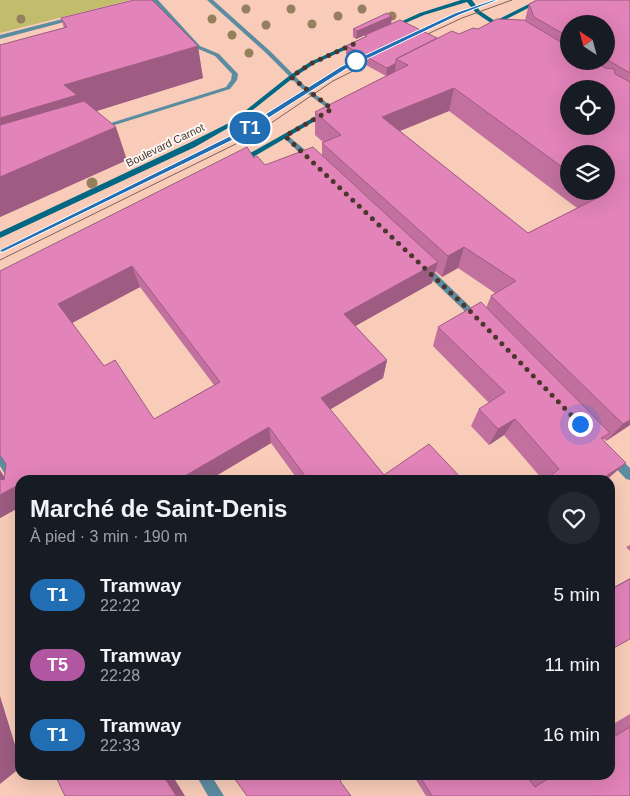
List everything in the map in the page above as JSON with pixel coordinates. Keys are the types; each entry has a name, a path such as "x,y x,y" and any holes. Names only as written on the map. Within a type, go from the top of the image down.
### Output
{"street":[{"path":"95,129 228,88 234,80 235,74 217,55 198,47 155,0"},
{"path":"210,0 268,52 291,77 332,109"},
{"path":"387,29 422,14 468,0 478,12 504,29"},
{"path":"486,28 541,0"},
{"path":"0,36 77,17"},
{"name":"Boulevard Carnot","path":"0,235 192,145 233,123 291,77 312,63 362,40"},
{"path":"231,166 340,105"},
{"path":"285,136 317,165"},
{"path":"422,266 485,326"},
{"path":"604,448 630,475"},
{"path":"0,457 15,480"},
{"path":"206,780 217,796"}],"shaded area":[{"path":"0,0 130,0 0,33"}],"building":[{"path":"134,0 152,0 198,46 64,85 77,95 0,118 0,45 67,27 61,18"},
{"path":"537,0 630,0 630,73 615,64 615,15 560,15 560,32 534,17 529,4"},
{"path":"387,13 392,16 357,31 353,29"},
{"path":"497,19 524,20 560,42 560,70 614,70 615,74 630,82 630,420 623,424 491,296 516,281 464,247 448,256 322,143 341,135 315,112 408,65 396,59 452,31 459,34 473,28 478,29","holes":["454,88 560,165 560,145 615,145 615,200 593,200 528,233 382,117"]},
{"path":"400,20 437,38 396,59 396,63 387,68 346,46 367,36 365,35"},
{"path":"84,101 116,127 0,177 0,125"},
{"path":"247,147 254,158 257,156 265,165 313,147 438,262 344,314 387,360 321,398 384,475 304,475 269,427 187,475 15,475 15,487 0,495 0,479 4,480 6,464 0,455 0,271","holes":["132,266 220,382 154,419 115,360 104,366 58,304"]},
{"path":"481,302 610,433 601,438 626,463 608,475 551,475 559,469 515,419 498,429 479,409 505,392 438,327"},
{"path":"429,444 458,475 384,475"},
{"path":"630,579 630,639 615,647 615,587"},
{"path":"630,727 630,796 432,796 422,780 529,780 535,787 546,780 615,780 615,736"},
{"path":"57,780 166,780 176,796 65,796"},
{"path":"236,780 341,780 351,796 247,796"}],"tram line":[{"name":"T1","path":"0,250 234,136 344,67 457,14 495,0"},
{"path":"417,39 462,18 512,0"},
{"path":"0,260 252,136 333,81 377,59"},
{"path":"0,250 223,143 259,122 325,78"}],"route":[{"path":"356,61 354,44 312,63 291,77 332,109 285,136 471,312 580,424"}]}
